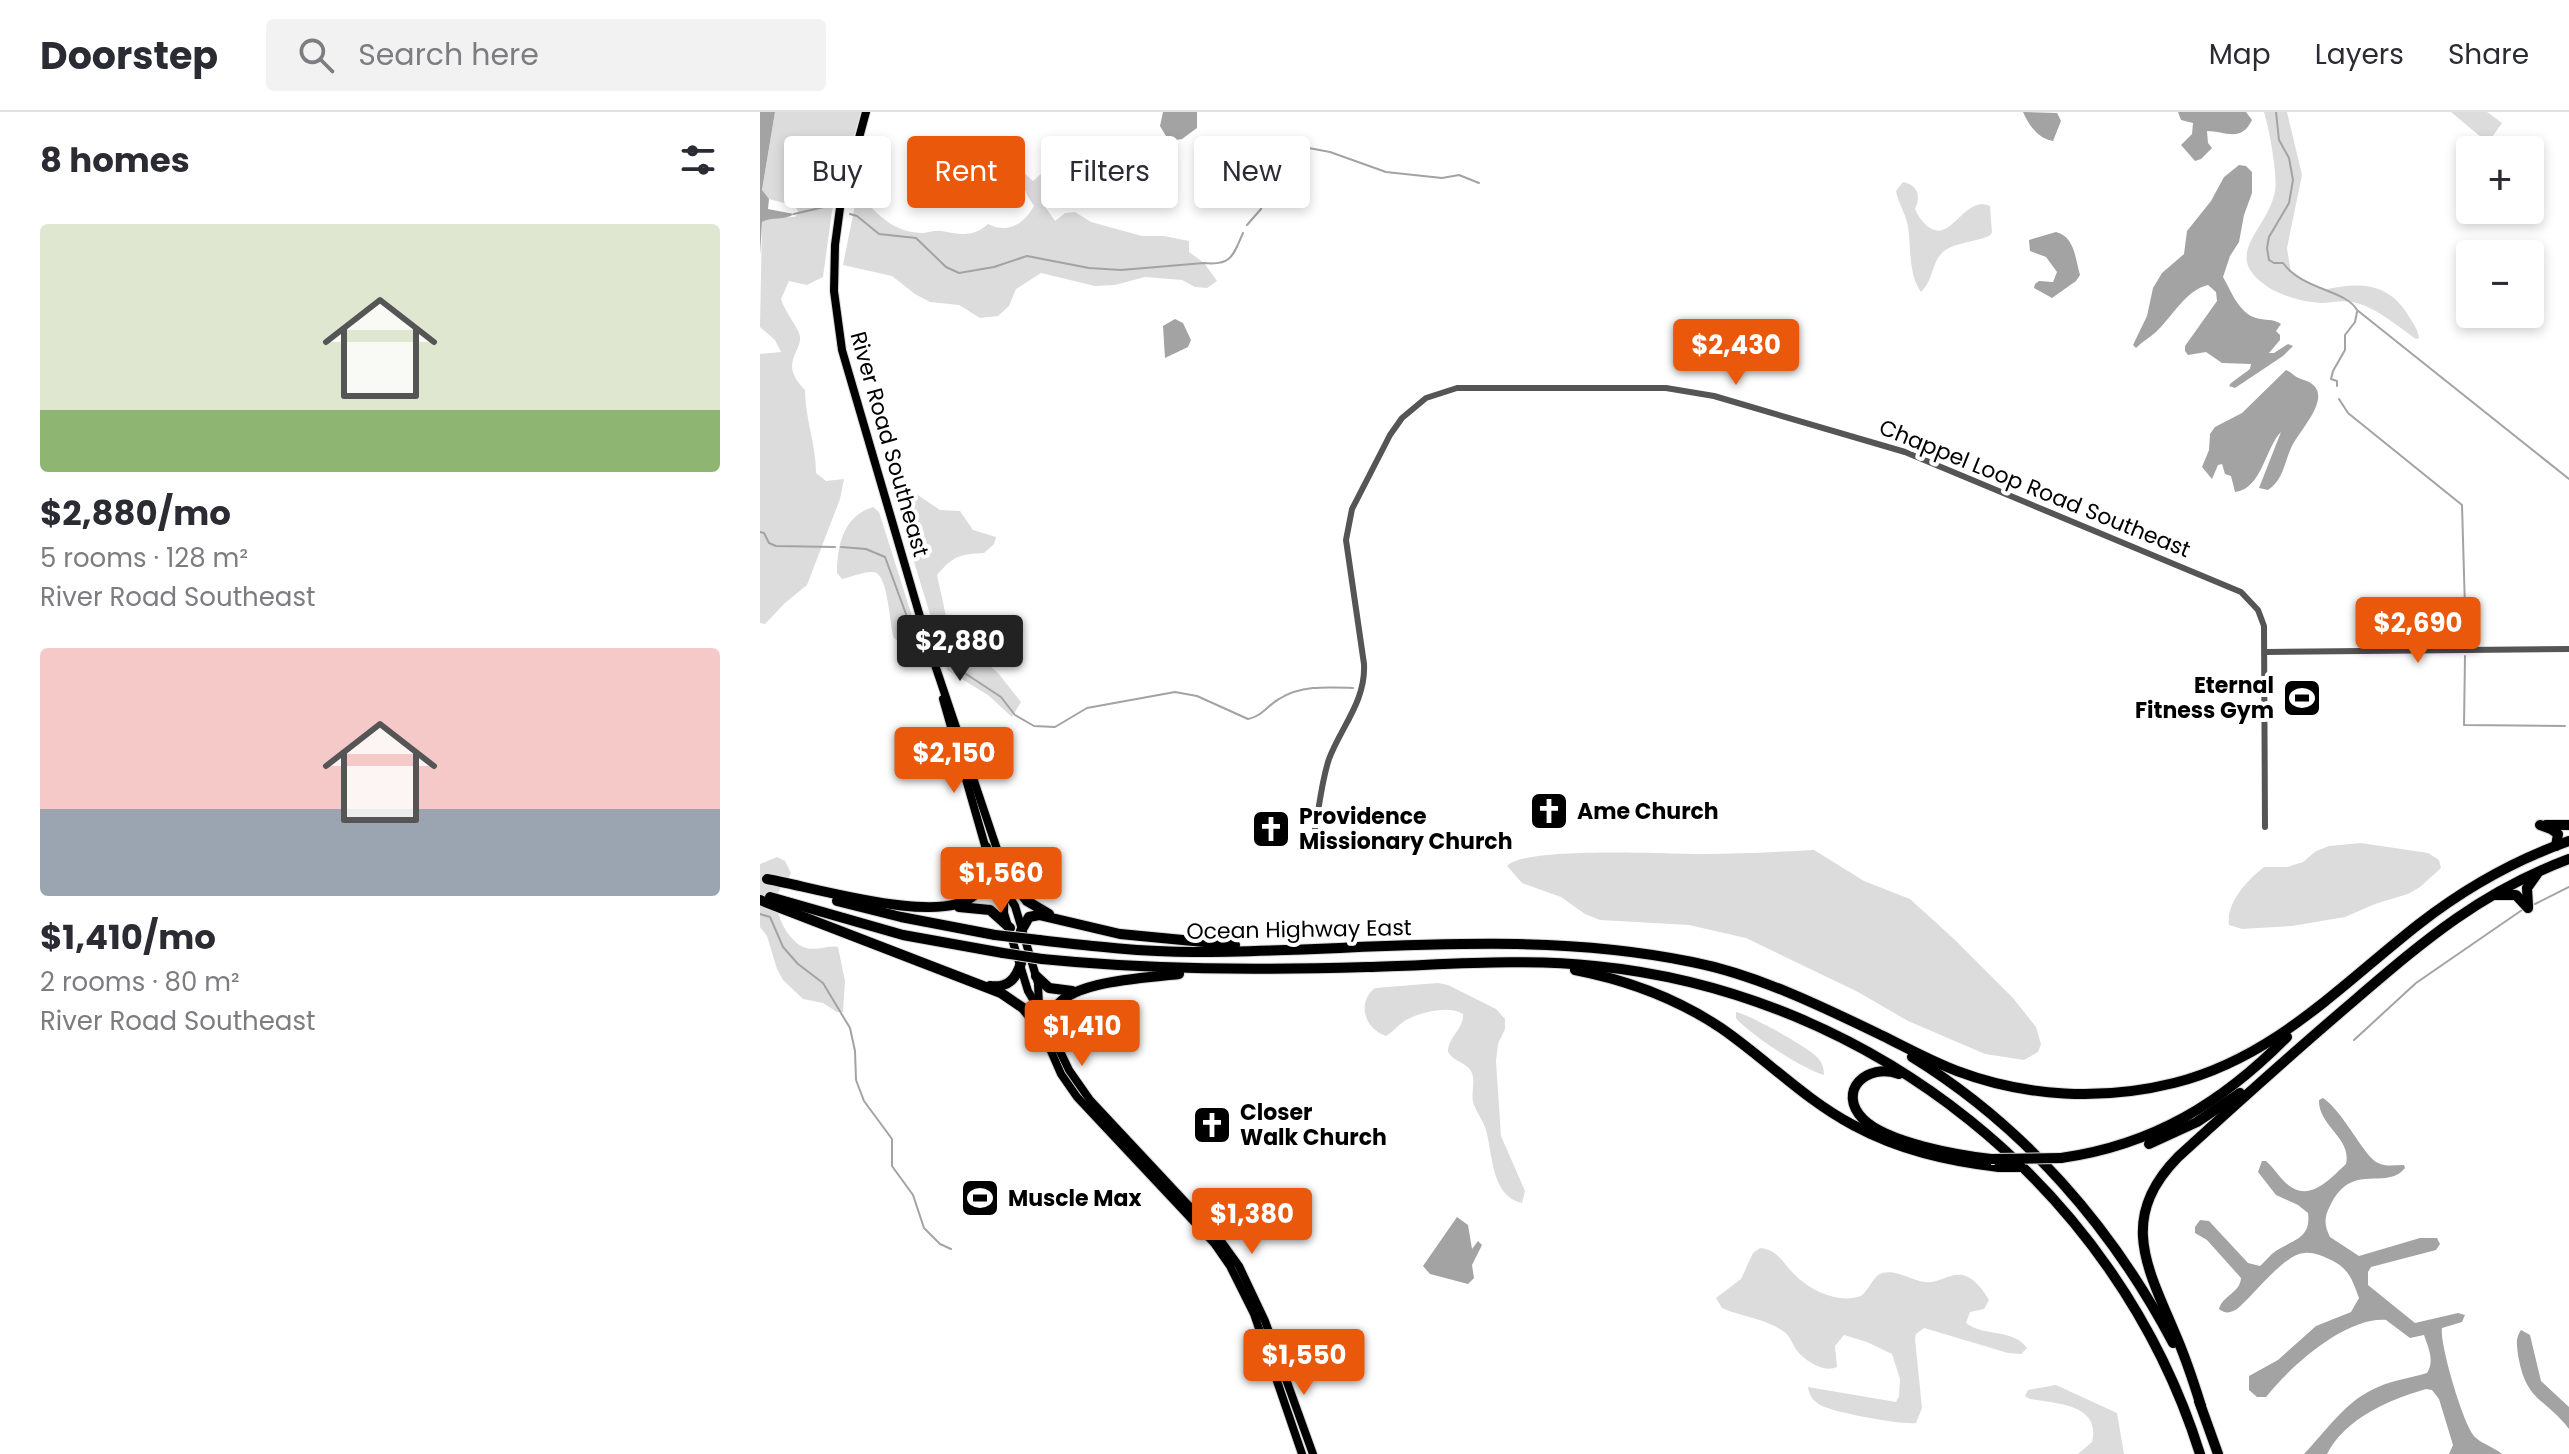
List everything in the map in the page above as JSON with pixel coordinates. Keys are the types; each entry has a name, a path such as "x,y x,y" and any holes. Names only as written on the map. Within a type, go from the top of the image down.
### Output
{"highway":[{"path":"2556,846 2558,834 2540,825 2569,825"},
{"path":"2064,1162 2124,1145 2181,1121 2237,1080 2302,1021 2445,905 2493,875 2569,841"},
{"path":"954,906 973,897 982,884 986,847"},
{"path":"2218,1454 2187,1361 2148,1270 2142,1240 2146,1210 2156,1185 2171,1164 2289,1056 2412,950 2484,898 2569,859"},
{"path":"2484,898 2509,894 2521,898 2528,908 2527,888 2542,869"},
{"path":"1004,870 1027,901 1058,918"},
{"path":"763,878 874,901 990,910 1015,929 1034,915 1150,938 1289,949"},
{"name":"Ocean Highway East","path":"763,878 901,917 995,935 1123,949 1191,952 1499,943 1546,943 1602,949 1693,962 1780,990 1837,1014"},
{"path":"760,897 977,982 1016,1002 1030,1014 1041,1030"},
{"name":"Ocean Highway East","path":"760,897 891,932 1042,959 1147,968 1244,969 1517,963"},
{"path":"977,982 995,987 1007,985 1016,977 1021,963"},
{"path":"1517,963 1591,973 1652,991 1721,1029 1808,1096 1855,1126 1935,1157 1995,1163 2064,1162 2120,1154 2183,1129 2231,1100 2289,1056"},
{"path":"1517,963 1608,967 1720,989 1831,1031 1940,1096 1989,1135 2035,1178 2112,1273 2168,1372 2200,1454"},
{"path":"1036,976 1049,988 1075,991 1185,973 1244,969"},
{"path":"1055,1042 1052,1015 1060,1001 1075,991"},
{"path":"1837,1014 1943,1065 1984,1080 2035,1091 2083,1094 2135,1091 2195,1077 2257,1050 2302,1021"},
{"path":"1837,1014 1924,1064 1972,1099 2032,1151 2118,1252 2175,1347 2201,1406"},
{"path":"1940,1096 1899,1074 1879,1070 1859,1081 1853,1101 1861,1116 1882,1131 1942,1151 1995,1163"}],"main road":[{"name":"River Road Southeast","path":"866,112 840,208 834,269 837,320 849,379 992,870 1014,903 1015,929 1028,991 1076,1081 1100,1113"},
{"name":"River Road Southeast","path":"928,644 1004,870 1004,890"},
{"name":"River Road Southeast","path":"1015,929 1036,976 1041,1030 1053,1058"},
{"path":"1053,1058 1058,1060 1081,1095 1213,1231 1239,1266 1261,1311 1313,1454"},
{"path":"1053,1058 1083,1105 1221,1253 1249,1300 1302,1454"},
{"path":"1280,1391 1287,1395 1308,1438"}],"street":[{"name":"Chappel Loop Road Southeast","path":"1314,835 1329,759 1355,709 1364,680 1346,540 1352,509 1390,435 1402,418 1426,398 1457,388 1516,386 1680,389 1714,396 1887,446 2241,592 2253,602 2262,619 2266,652 2265,827"},
{"path":"2266,652 2569,649"}],"shaded area":[{"path":"760,112 775,112 762,190 769,199 768,209 794,214 762,222 760,255"},
{"path":"775,112 861,112 854,136 784,136 784,203 769,199 762,191"},
{"path":"1163,112 1197,112 1197,128 1182,139 1166,136 1160,126"},
{"path":"2023,112 2057,113 2061,121 2053,141 2035,131"},
{"path":"2178,112 2246,112 2252,120 2238,134 2207,131 2208,143 2212,148 2195,161 2181,145 2192,134 2193,123 2181,120"},
{"path":"2264,112 2287,112 2302,175 2287,248 2291,273 2324,290 2360,286 2382,290 2400,304 2419,338 2361,304 2348,301 2309,302 2279,293 2256,278 2248,266 2247,255 2250,243 2271,206 2276,184"},
{"path":"2451,112 2487,112 2502,123 2493,136 2480,136"},
{"path":"2239,165 2246,166 2252,172 2252,193 2239,242 2223,277 2245,311 2256,318 2281,324 2276,331 2280,340 2269,353 2288,344 2293,346 2235,388 2229,386 2250,369 2251,364 2222,363 2206,352 2188,355 2185,351 2185,346 2217,301 2216,292 2208,285 2186,298 2162,326 2136,348 2133,345 2147,316 2153,288 2162,273 2184,254 2187,231 2211,201 2224,177"},
{"path":"1025,174 1033,181 1041,174 1041,208 1046,208 1055,221 1065,213 1075,212 1091,222 1142,236 1189,241 1189,252 1204,263 1217,281 1207,288 1195,287 1182,280 1145,277 1115,285 1095,286 1041,273 1016,289 1009,306 998,316 980,318 959,305 930,302 892,276 843,265 854,208 872,208 890,223 905,230 966,234 988,224 1002,228 1015,226 1034,206 1027,195"},
{"path":"1903,182 1915,188 1918,196 1916,211 1927,226 1936,230 1943,230 1973,207 1981,204 1990,206 1992,233 1944,251 1921,292 1912,267 1907,222 1896,191"},
{"path":"796,208 833,208 823,277 807,285 789,281 781,299 799,333 792,364 797,380 805,390 816,473 826,481 844,479 840,499 807,585 765,624 760,623 760,354 781,352 775,340 760,327 762,222 769,218 795,217 799,213"},
{"path":"2056,232 2071,243 2080,275 2052,298 2034,288 2039,281 2053,282 2057,272 2046,257 2030,251 2029,240"},
{"path":"1175,319 1183,323 1191,340 1188,347 1165,358 1163,326"},
{"path":"2286,370 2312,384 2318,392 2314,410 2273,486 2268,490 2259,488 2281,432 2251,484 2235,492 2231,476 2225,474 2222,464 2218,465 2212,479 2202,467 2209,450 2210,434 2215,427 2242,413"},
{"path":"900,487 912,491 940,510 960,511 973,530 996,537 994,544 984,553 958,557 937,575 949,630 998,673 1021,702 1012,717 988,695 947,670 893,493"},
{"path":"873,507 879,512 923,651 917,656 894,638 886,591 879,575 870,572 842,579 837,573 844,532 855,517"},
{"path":"2361,843 2428,853 2439,860 2441,868 2408,894 2345,917 2292,926 2242,929 2229,925 2234,900 2264,867 2287,867 2303,862 2316,851 2329,846"},
{"path":"1814,850 1864,881 1910,899 2013,998 2036,1027 2041,1044 2038,1052 2024,1060 1985,1054 1908,1021 1858,992 1746,938 1689,925 1600,920 1585,914 1561,897 1522,883 1507,866 1519,860 1568,853 1716,854"},
{"path":"777,857 785,861 791,873 777,897 782,923 793,939 806,948 838,947 845,981 843,1012 803,999 783,980 777,969 767,936 760,927 760,864"},
{"path":"1438,983 1496,1009 1505,1019 1496,1061 1501,1136 1525,1191 1522,1203 1504,1192 1495,1173 1486,1130 1473,1102 1471,1071 1448,1052 1463,1014 1443,1010 1419,1014 1386,1036 1368,1022 1366,1001 1375,988"},
{"path":"1736,1012 1812,1052 1821,1063 1824,1075 1764,1042 1736,1018"},
{"path":"2323,1098 2372,1159 2391,1166 2404,1165 2405,1168 2388,1178 2358,1180 2339,1192 2326,1217 2330,1237 2359,1256 2420,1238 2437,1238 2440,1244 2436,1250 2371,1267 2368,1285 2415,1323 2458,1313 2465,1315 2462,1322 2442,1328 2448,1365 2470,1429 2475,1437 2502,1454 2449,1454 2453,1445 2439,1399 2432,1390 2426,1389 2369,1412 2345,1430 2327,1454 2304,1454 2356,1400 2378,1387 2427,1373 2431,1359 2424,1335 2410,1338 2386,1320 2370,1321 2336,1335 2289,1372 2266,1397 2257,1397 2249,1390 2249,1376 2278,1360 2316,1326 2351,1312 2359,1298 2352,1280 2341,1266 2305,1253 2279,1267 2237,1309 2223,1312 2219,1309 2221,1304 2238,1287 2241,1278 2207,1240 2195,1233 2195,1227 2200,1220 2209,1221 2248,1263 2260,1266 2305,1232 2308,1213 2276,1195 2258,1172 2262,1161 2266,1161 2292,1187 2308,1191 2324,1183 2346,1164 2344,1147 2320,1109 2319,1100"},
{"path":"1457,1217 1468,1225 1472,1249 1478,1241 1482,1245 1472,1265 1474,1278 1468,1284 1430,1274 1423,1266"},
{"path":"1760,1248 1776,1254 1809,1286 1835,1297 1861,1296 1882,1273 1893,1272 1930,1282 1966,1276 1978,1285 1989,1300 1984,1309 1970,1312 1966,1323 2014,1338 2027,1348 2021,1354 2008,1353 1924,1328 1915,1339 1922,1408 1916,1423 1869,1418 1822,1406 1812,1398 1808,1387 1896,1402 1900,1379 1892,1354 1844,1335 1835,1346 1837,1367 1821,1368 1802,1356 1783,1331 1761,1320 1722,1308 1716,1298 1741,1279 1753,1253"},
{"path":"2521,1330 2530,1335 2541,1381 2569,1407 2569,1429 2537,1398 2526,1382 2517,1348"},
{"path":"2056,1385 2117,1413 2124,1454 2078,1454 2092,1442 2090,1420 2074,1408 2025,1396 2028,1390"}],"waterway":[{"path":"2276,112 2279,140 2289,158 2293,180 2289,203 2269,237 2269,260 2283,263 2301,279 2351,303 2569,479"},
{"path":"1247,225 1261,209 1268,158 1276,152 1298,146 1330,152 1386,172 1442,178 1459,175 1479,183"},
{"path":"794,214 820,208"},
{"path":"850,214 879,234 916,238 946,267 959,273 994,267 1027,256 1089,268 1121,270 1213,264 1230,258 1243,233"},
{"path":"2337,386 2337,381 2331,379 2333,371 2345,350 2345,335 2355,322 2357,312"},
{"path":"2339,399 2348,413 2462,505 2466,643"},
{"path":"760,532 776,546 835,547"},
{"path":"841,547 866,549 885,557 910,625 911,645 922,655"},
{"path":"2465,656 2464,725 2565,726"},
{"path":"940,660 1001,697 1015,715 1034,726 1055,727 1087,708 1175,692 1197,696 1248,719 1296,691 1353,688"},
{"path":"2535,904 2569,887"},
{"path":"2354,1040 2416,983 2522,910"},
{"path":"760,914 770,917 783,947 798,964 823,983 850,1028 856,1080 864,1101 892,1139 892,1166 913,1195 924,1228 940,1244 951,1249"}],"place":[{"name":"Eternal Fitness Gym","path":"2302,698"},
{"name":"Ame Church","path":"1549,811"},
{"name":"Providence Missionary Church","path":"1271,829"},
{"name":"Closer Walk Church","path":"1212,1125"},
{"name":"Muscle Max","path":"980,1198"}]}
